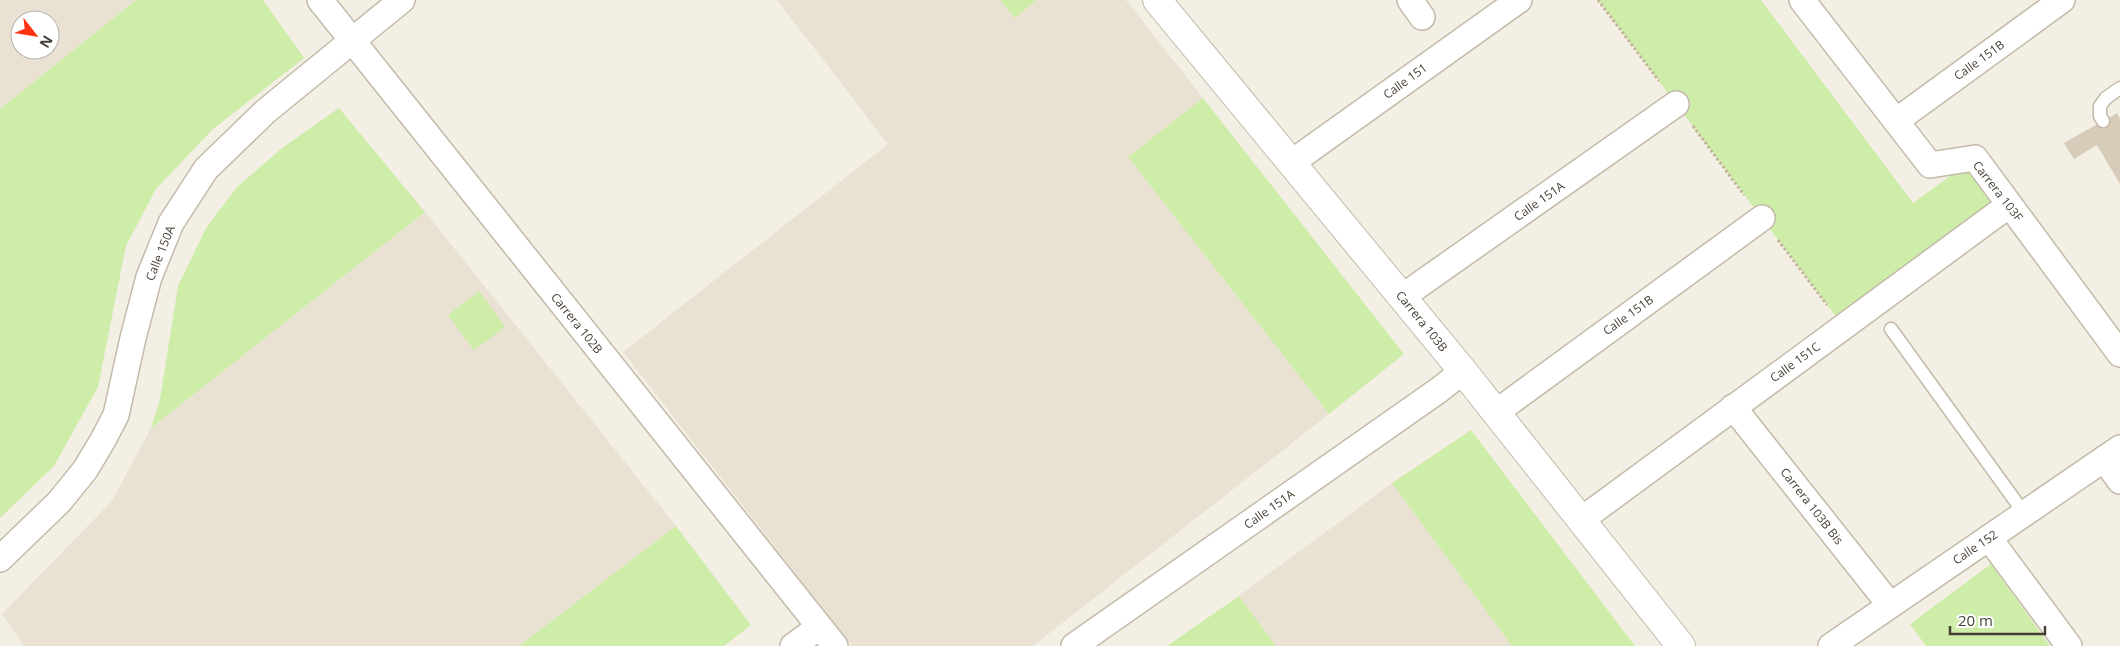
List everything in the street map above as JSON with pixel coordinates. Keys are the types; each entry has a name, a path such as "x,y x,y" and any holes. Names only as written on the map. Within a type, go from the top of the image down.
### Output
{"street":[{"name":"Carrera 102B","path":"320,0 835,646"},
{"name":"Calle 150A","path":"0,559 59,502 85,470 112,424 116,415 149,277 171,223 206,169 266,110 402,0"},
{"name":"Carrera 103B","path":"1157,0 1463,371 1682,646"},
{"name":"Calle 151","path":"1291,163 1519,0"},
{"name":"Calle 151B","path":"1896,121 2062,0"},
{"name":"Carrera 103F","path":"1813,4 1896,121 1930,165 1974,158 2120,354"},
{"name":"Calle 151A","path":"1402,297 1676,104"},
{"name":"Calle 151C","path":"1581,520 2009,205"},
{"name":"Calle 151B","path":"1495,413 1762,218"},
{"name":"Calle 151A","path":"1074,646 1439,390 1463,371"},
{"name":"Carrera 103B Bis","path":"1733,407 1890,605"},
{"path":"2112,453 2120,481"},
{"name":"Calle 152","path":"1830,646 2112,453"},
{"path":"1989,538 2069,646"},
{"path":"794,646 820,626"}],"lane":[{"path":"2103,121 2100,116 2100,106 2106,98 2120,88"},
{"path":"1891,329 2024,513"}],"path":[{"path":"1598,0 1843,326"}],"shaded area":[{"path":"0,0 136,0 0,109"},
{"path":"777,0 1126,0 1203,98 1128,157 1329,414 1033,646 852,646 623,352 888,144"},
{"path":"425,212 676,526 519,646 24,646 2,614 112,501 151,428"},
{"path":"1392,483 1512,646 1276,646 1239,596"}],"green space":[{"path":"136,0 263,0 304,58 213,129 156,189 126,246 98,387 54,466 0,518 0,109"},
{"path":"1000,0 1036,0 1015,18"},
{"path":"1598,0 1761,0 1913,203 1975,158 2009,205 1843,326"},
{"path":"1203,98 1404,354 1329,414 1128,157"},
{"path":"339,108 425,212 151,428 160,399 178,286 206,228 236,188 282,148"},
{"path":"479,291 505,327 474,350 448,315"},
{"path":"1471,430 1635,646 1512,646 1392,483"},
{"path":"676,526 751,625 724,646 519,646"},
{"path":"1991,564 2050,646 1926,646 1910,624"},
{"path":"1239,596 1276,646 1167,646"}],"building":[{"path":"2117,113 2120,119 2120,184 2097,145 2074,159 2064,143"}]}
